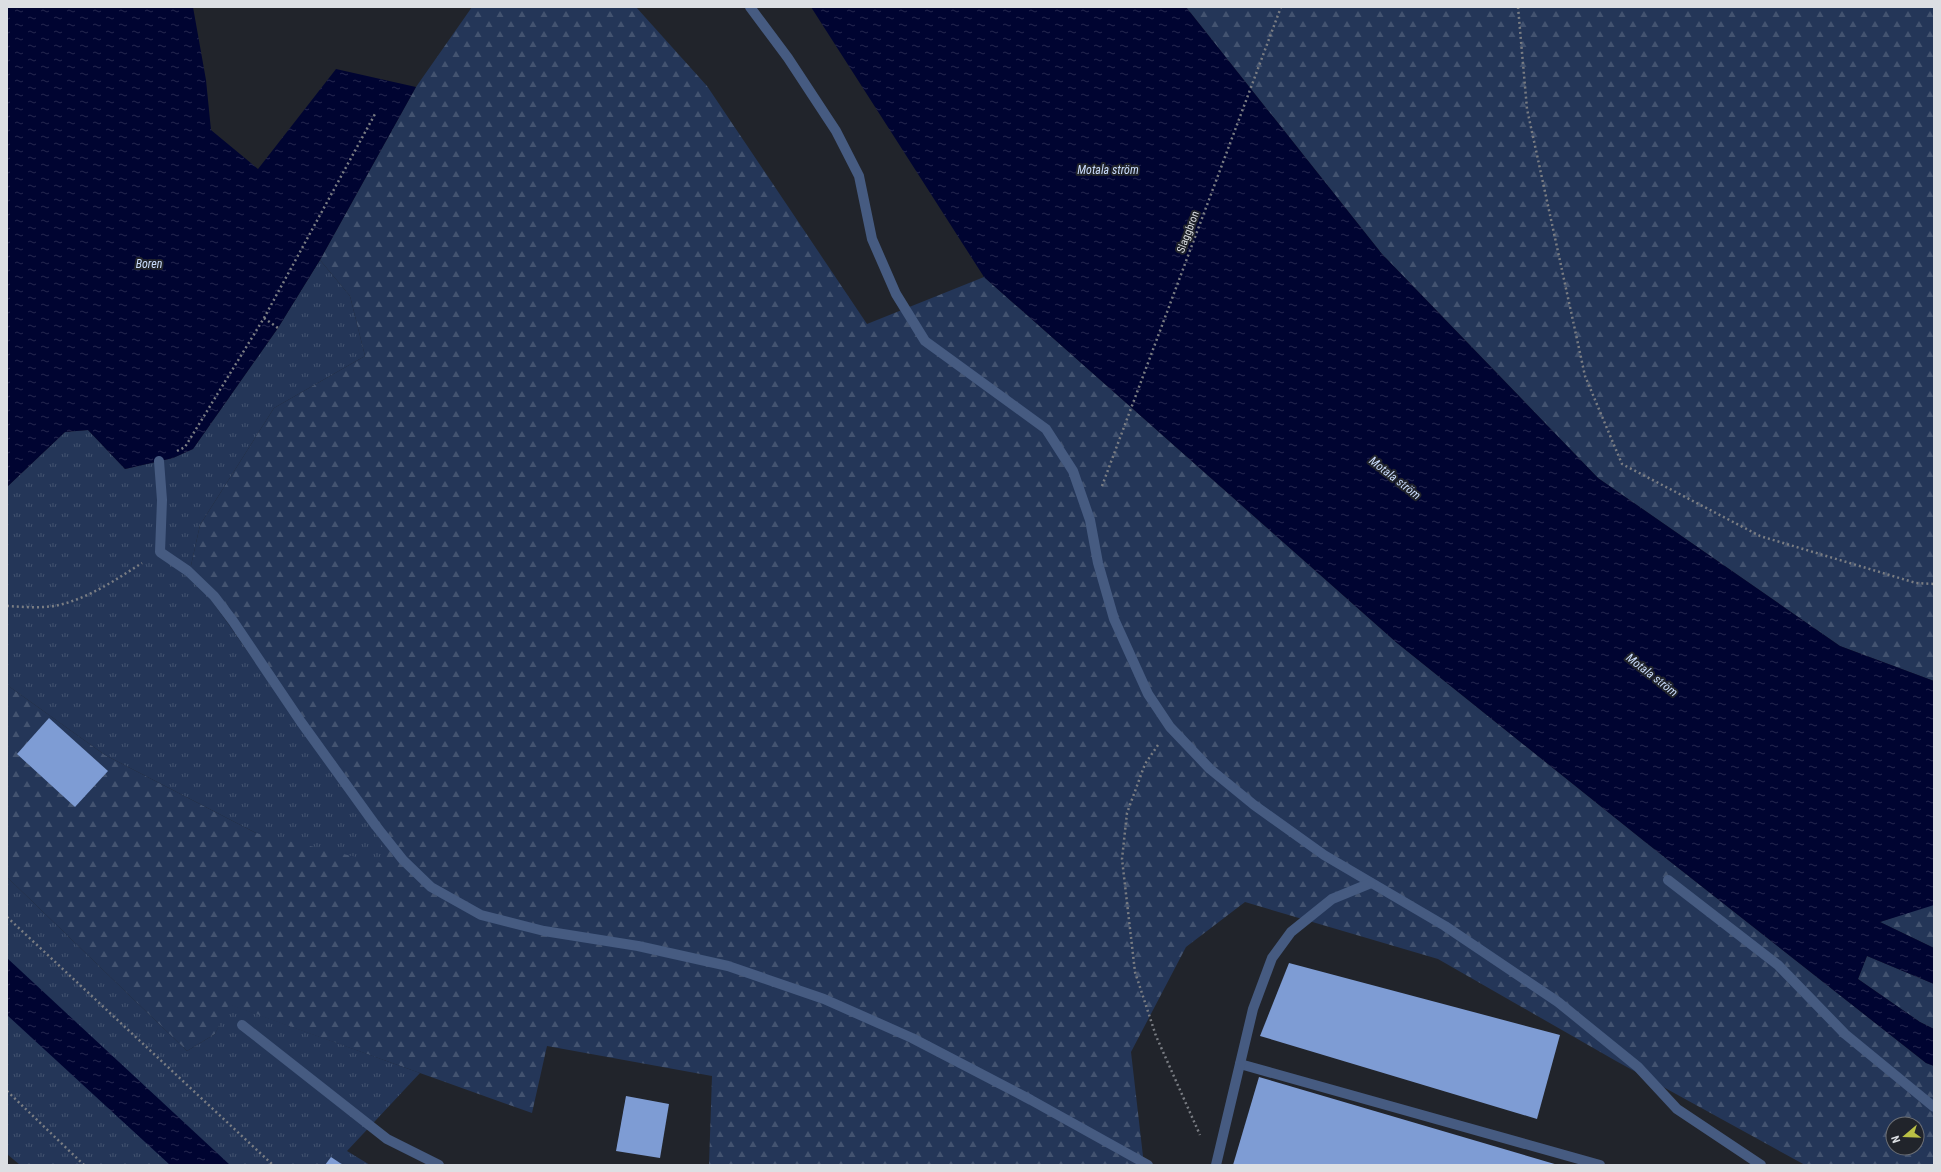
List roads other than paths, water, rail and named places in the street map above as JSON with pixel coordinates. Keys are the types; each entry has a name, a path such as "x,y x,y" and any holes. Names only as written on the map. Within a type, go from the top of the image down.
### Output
{"lane":[{"path":"750,7 788,58 836,131 859,176 872,239 896,294 924,341 1046,429 1073,471 1090,520 1098,563 1114,619 1148,694 1170,727 1210,769 1254,804 1324,855 1445,926 1558,1002 1638,1067 1677,1109 1761,1165"},
{"path":"160,461 162,500 160,552 188,572 214,596 233,621 300,722 376,826 403,860 431,887 481,915 544,932 638,946 728,966 824,999 912,1038 1031,1100 1148,1165"},
{"path":"1668,880 1778,965 1844,1034 1934,1107"},
{"path":"1216,1165 1253,1009 1272,958 1291,932 1332,899 1371,883"},
{"path":"242,1025 386,1140 439,1165"},
{"path":"1240,1064 1600,1165"}],"water":[{"name":"Boren","path":"7,7 193,7 206,80 211,130 258,169 336,69 416,87 320,260 278,328 193,449 173,458 125,469 88,430 65,432 7,487"},
{"name":"Motala ström","path":"811,7 1186,7 1382,254 1598,478 1840,646 1934,681 1934,905 1880,922 1934,948 1934,984 1867,956 1858,979 1920,1022 1934,1029 1934,1066 1926,1063 1644,841 1397,643 984,277"},
{"path":"7,958 230,1165 170,1165 7,1015"}]}
